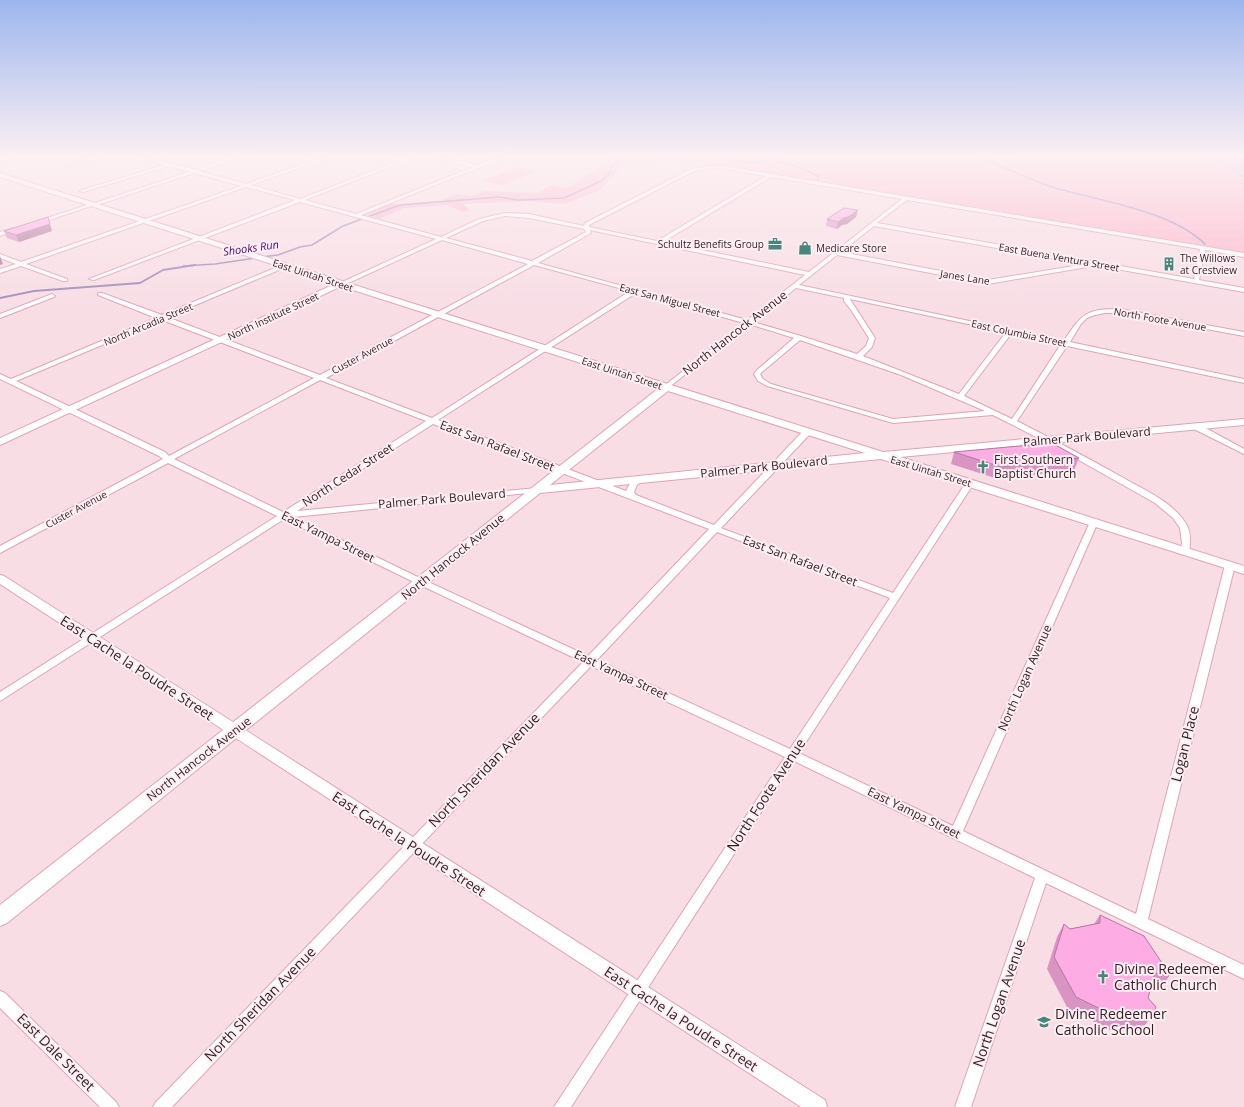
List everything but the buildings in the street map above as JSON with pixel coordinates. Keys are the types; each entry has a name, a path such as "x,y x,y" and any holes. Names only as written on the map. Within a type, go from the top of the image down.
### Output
{"main road":[{"name":"East Uintah Street","path":"107,210 1244,570"},
{"name":"North Hancock Avenue","path":"0,917 666,387"},
{"name":"Palmer Park Boulevard","path":"537,490 600,485 775,465 1244,422"},
{"path":"937,450 933,452 928,460 938,473"}],"street":[{"path":"30,225 78,210"},
{"path":"0,271 177,210"},
{"path":"92,279 276,210"},
{"name":"East San Miguel Street","path":"336,210 750,322 800,337 858,357 960,397 1013,422 1148,495 1174,514 1184,528 1188,542 1185,551"},
{"path":"359,216 374,210"},
{"name":"Custer Avenue","path":"0,550 589,232 586,228 587,224 614,210"},
{"path":"657,243 713,210"},
{"name":"North Hancock Avenue","path":"666,387 891,210"},
{"name":"Custer Avenue","path":"975,210 1244,255"},
{"name":"North Institute Street","path":"0,442 481,220 501,215 529,216 810,274"},
{"name":"East Buena Ventura Street","path":"873,224 1244,290"},
{"path":"0,234 22,227"},
{"path":"1196,282 1203,248"},
{"name":"Janes Lane","path":"836,253 988,282 1093,263"},
{"path":"0,256 65,280"},
{"name":"North Arcadia Street","path":"11,381 162,318 281,264"},
{"name":"East Columbia Street","path":"795,286 1244,381"},
{"name":"North Cedar Street","path":"0,698 635,291"},
{"name":"East San Rafael Street","path":"100,294 895,597"},
{"path":"0,316 52,296"},
{"path":"848,297 847,301 854,309 872,338 869,346 858,357"},
{"name":"North Foote Avenue","path":"1013,422 1085,317 1093,313 1105,311 1128,312 1244,334"},
{"path":"960,397 1010,332"},
{"path":"800,337 759,371 757,374 760,380 769,385 886,420 900,421 995,413"},
{"name":"East Yampa Street","path":"0,376 421,582 792,755 1244,972"},
{"path":"1197,427 1244,452"},
{"name":"North Sheridan Avenue","path":"161,1107 807,432"},
{"path":"634,498 630,492 634,484 638,481"},
{"name":"North Foote Avenue","path":"562,1107 970,483"},
{"name":"Palmer Park Boulevard","path":"285,516 324,510 537,490"},
{"name":"North Logan Avenue","path":"956,834 1094,522"},
{"name":"Logan Place","path":"1141,922 1230,565"},
{"name":"East Cache la Poudre Street","path":"0,580 818,1107"},
{"name":"North Logan Avenue","path":"963,1107 1042,875"},
{"name":"East Dale Street","path":"0,998 111,1107"}],"shaded area":[{"path":"376,210 400,210 379,219 366,214"},
{"path":"458,210 469,210 464,212"},
{"path":"981,210 1244,210 1244,254"}],"waterway":[{"name":"Shooks Run","path":"262,257 278,255 300,247 312,245 343,226 387,210"},
{"name":"Shooks Run","path":"1137,210 1172,222 1190,232 1205,244"},
{"name":"Shooks Run","path":"192,265 215,264 256,258"},
{"name":"Shooks Run","path":"0,298 34,291 140,283 163,270 192,265"},
{"name":"Shooks Run","path":"183,266 192,265"}],"place":[{"name":"Schultz Benefits Group","path":"775,244"},
{"name":"Medicare Store","path":"805,248"},
{"name":"The Willows at Crestview","path":"1169,264"},
{"name":"First Southern Baptist Church","path":"983,467"},
{"name":"Divine Redeemer Catholic Church","path":"1103,977"},
{"name":"Divine Redeemer Catholic School","path":"1044,1022"}]}
